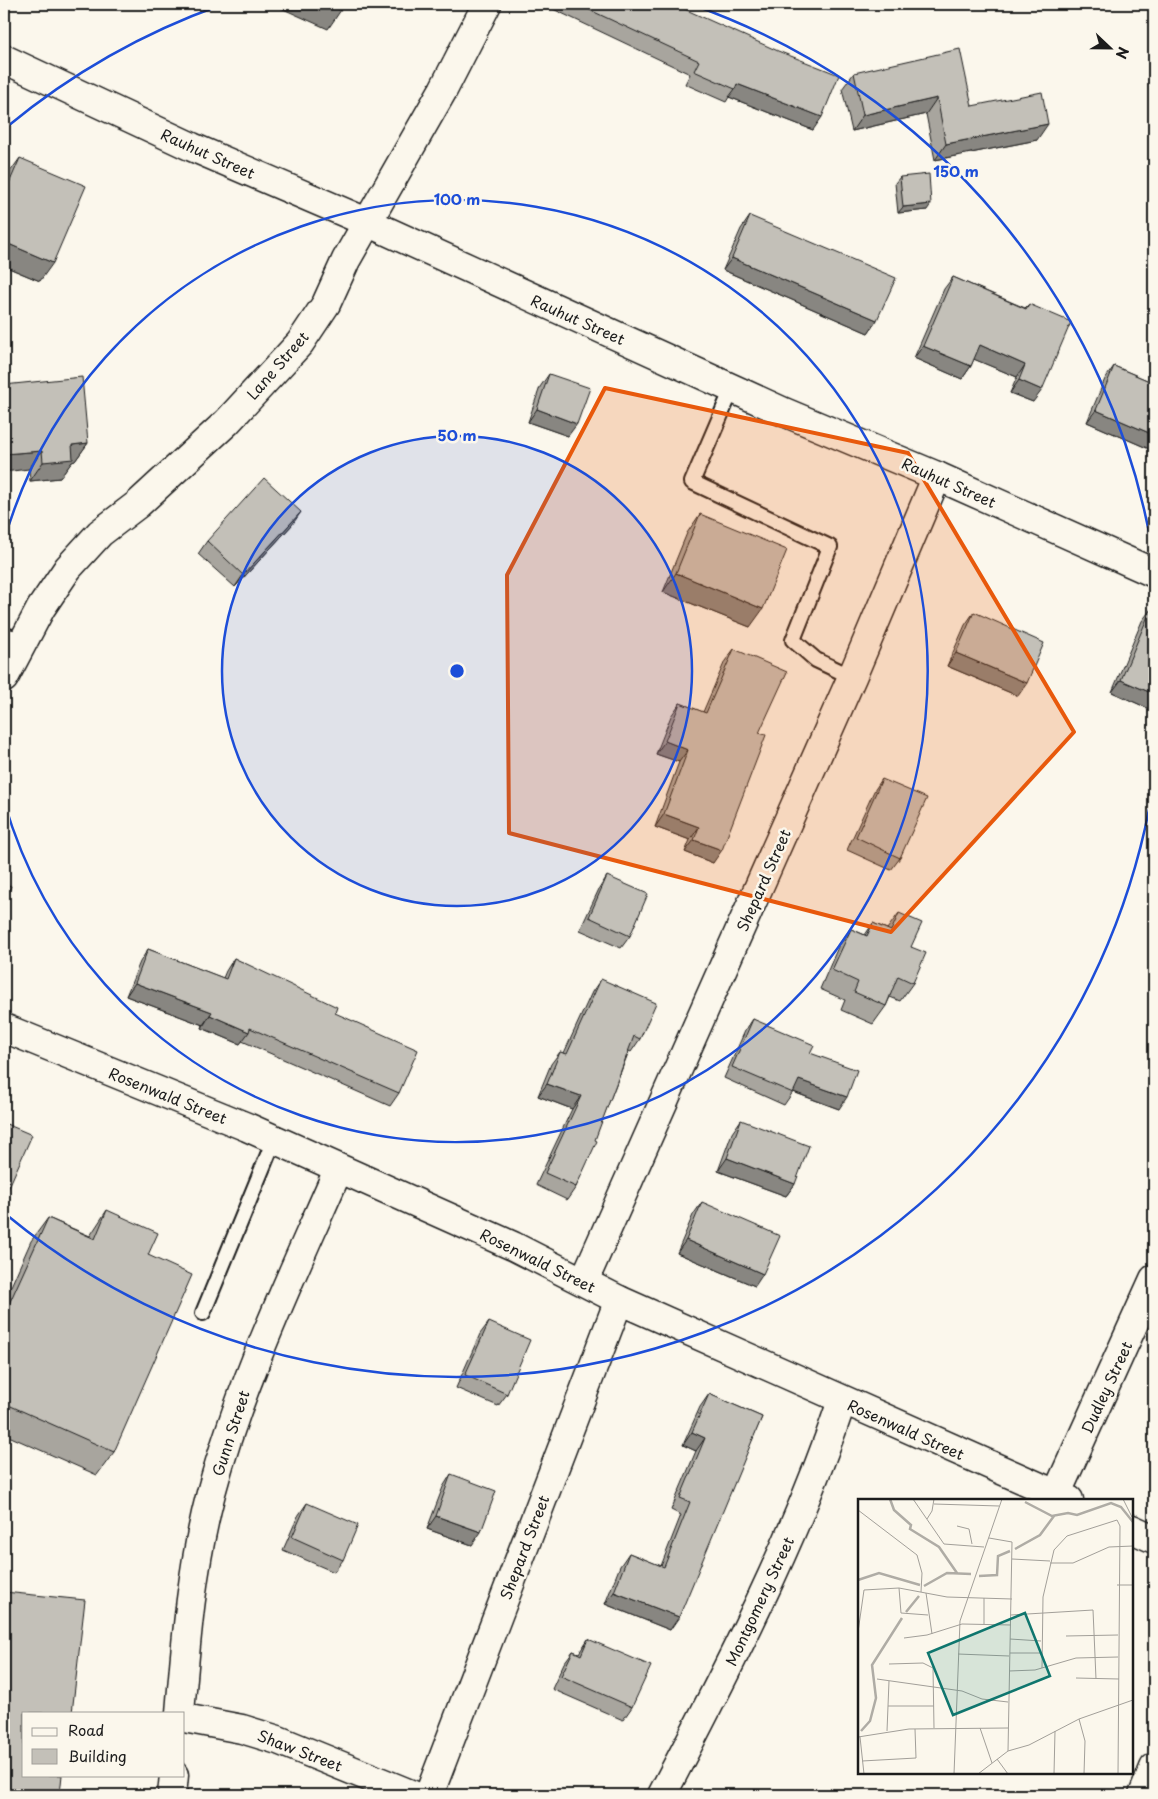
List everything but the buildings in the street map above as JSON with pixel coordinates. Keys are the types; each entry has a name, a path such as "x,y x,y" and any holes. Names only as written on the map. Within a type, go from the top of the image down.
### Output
{"street":[{"name":"Lane Street","path":"4,678 14,638 41,608 68,568 100,533 138,504 227,422 300,343 326,304 346,260 443,90 487,4"},
{"name":"Rauhut Street","path":"4,59 192,147 369,222 732,389 937,476 1154,573"},
{"name":"Shepard Street","path":"584,1281 852,677 937,476"},
{"name":"Rosenwald Street","path":"4,1028 274,1140 513,1246 619,1300 842,1401 1062,1497"},
{"name":"Gunn Street","path":"180,1712 189,1602 211,1495 223,1451 253,1366 338,1170"},
{"name":"Dudley Street","path":"1062,1497 1154,1279"},
{"name":"Shepard Street","path":"429,1795 619,1300"},
{"name":"Montgomery Street","path":"662,1795 742,1640 819,1467 842,1401"},
{"path":"1133,1529 1154,1539"},
{"name":"Shaw Street","path":"185,1718 242,1729 278,1740 413,1795"},
{"path":"1143,1795 1154,1768"},
{"path":"172,1795 174,1776"}],"lane":[{"path":"732,389 692,482 830,547 793,640 816,660 852,677"},
{"path":"202,1312 274,1140"}],"highlighted area":[{"path":"605,388 908,453 1074,732 891,932 509,833 507,575"}]}
